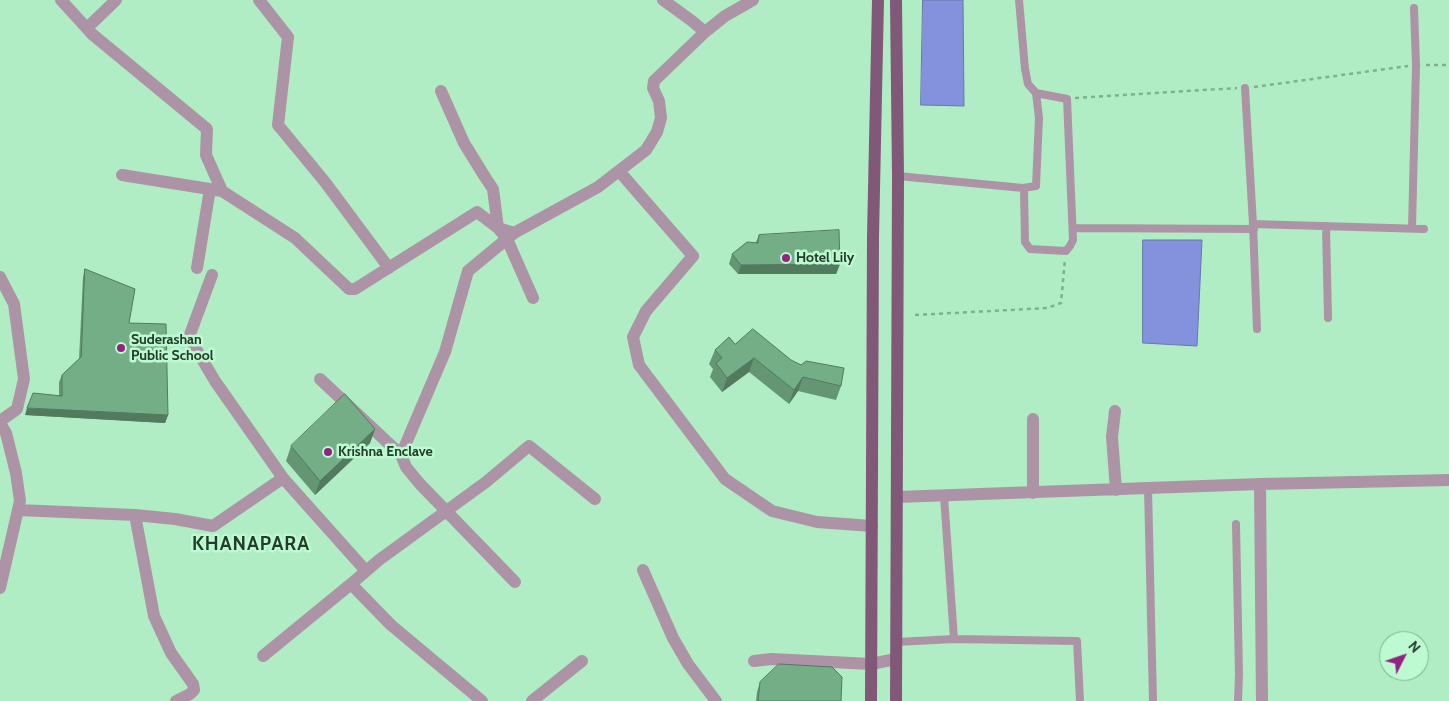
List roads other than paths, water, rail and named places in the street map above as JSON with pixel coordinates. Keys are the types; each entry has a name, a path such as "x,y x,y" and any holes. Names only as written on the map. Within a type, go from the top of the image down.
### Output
{"main road":[{"path":"871,701 873,245 878,0"},
{"path":"896,0 898,176 896,701"}],"street":[{"path":"62,0 92,34 207,129 206,155 216,190 197,268"},
{"path":"87,28 116,0"},
{"path":"259,0 288,37 278,125 325,182 389,268"},
{"path":"663,0 692,20 705,32"},
{"path":"401,455 445,352 468,271 510,236 598,187 646,150 657,132 662,118 659,100 653,88 654,81 705,32 725,16 753,0"},
{"path":"441,91 464,142 485,178 494,189 498,228"},
{"path":"619,171 693,256 646,311 642,319 634,337 640,365 725,479 772,511 817,522 872,526"},
{"path":"122,175 216,190 295,238 349,289 356,290 477,212 510,236 533,298"},
{"path":"212,275 189,336 215,381 283,478 366,571"},
{"path":"0,277 14,304 24,379 17,409 0,422 6,433 16,473 20,501 0,588"},
{"path":"320,379 401,455 406,467 420,484 515,582"},
{"path":"1114,411 1112,437 1116,490"},
{"path":"1033,419 1033,492"},
{"path":"263,656 378,560 486,482 529,446 595,499"},
{"path":"18,510 136,515 175,519 213,526 283,478"},
{"path":"897,498 1260,484 1449,480"},
{"path":"1260,484 1262,701"},
{"path":"136,515 154,616 171,653 193,684 194,690 176,701"},
{"path":"643,570 673,638 688,664 716,701"},
{"path":"351,584 391,625 481,701"},
{"path":"754,661 771,659 871,664 896,659"},
{"path":"532,701 582,661"}],"lane":[{"path":"898,176 1023,188 1036,186 1039,118 1036,93 1028,84 1025,69 1019,0"},
{"path":"1412,228 1416,65 1414,8"},
{"path":"1245,88 1257,329"},
{"path":"1023,188 1025,242 1030,249 1066,251 1073,240 1067,99 1036,93"},
{"path":"1072,228 1326,226 1424,229"},
{"path":"1326,226 1328,318"},
{"path":"1148,488 1153,701"},
{"path":"944,496 954,639"},
{"path":"1236,524 1238,701"},
{"path":"897,642 954,639 1077,640 1080,701"}],"water":[{"path":"923,0 963,0 964,106 921,105"},
{"path":"1143,240 1202,240 1197,346 1143,343"}],"place":[{"name":"Hotel Lily","path":"786,258"},
{"name":"Suderashan Public School","path":"121,348"},
{"name":"Krishna Enclave","path":"328,452"}],"district":[{"name":"KHANAPARA","path":"251,544"}]}
